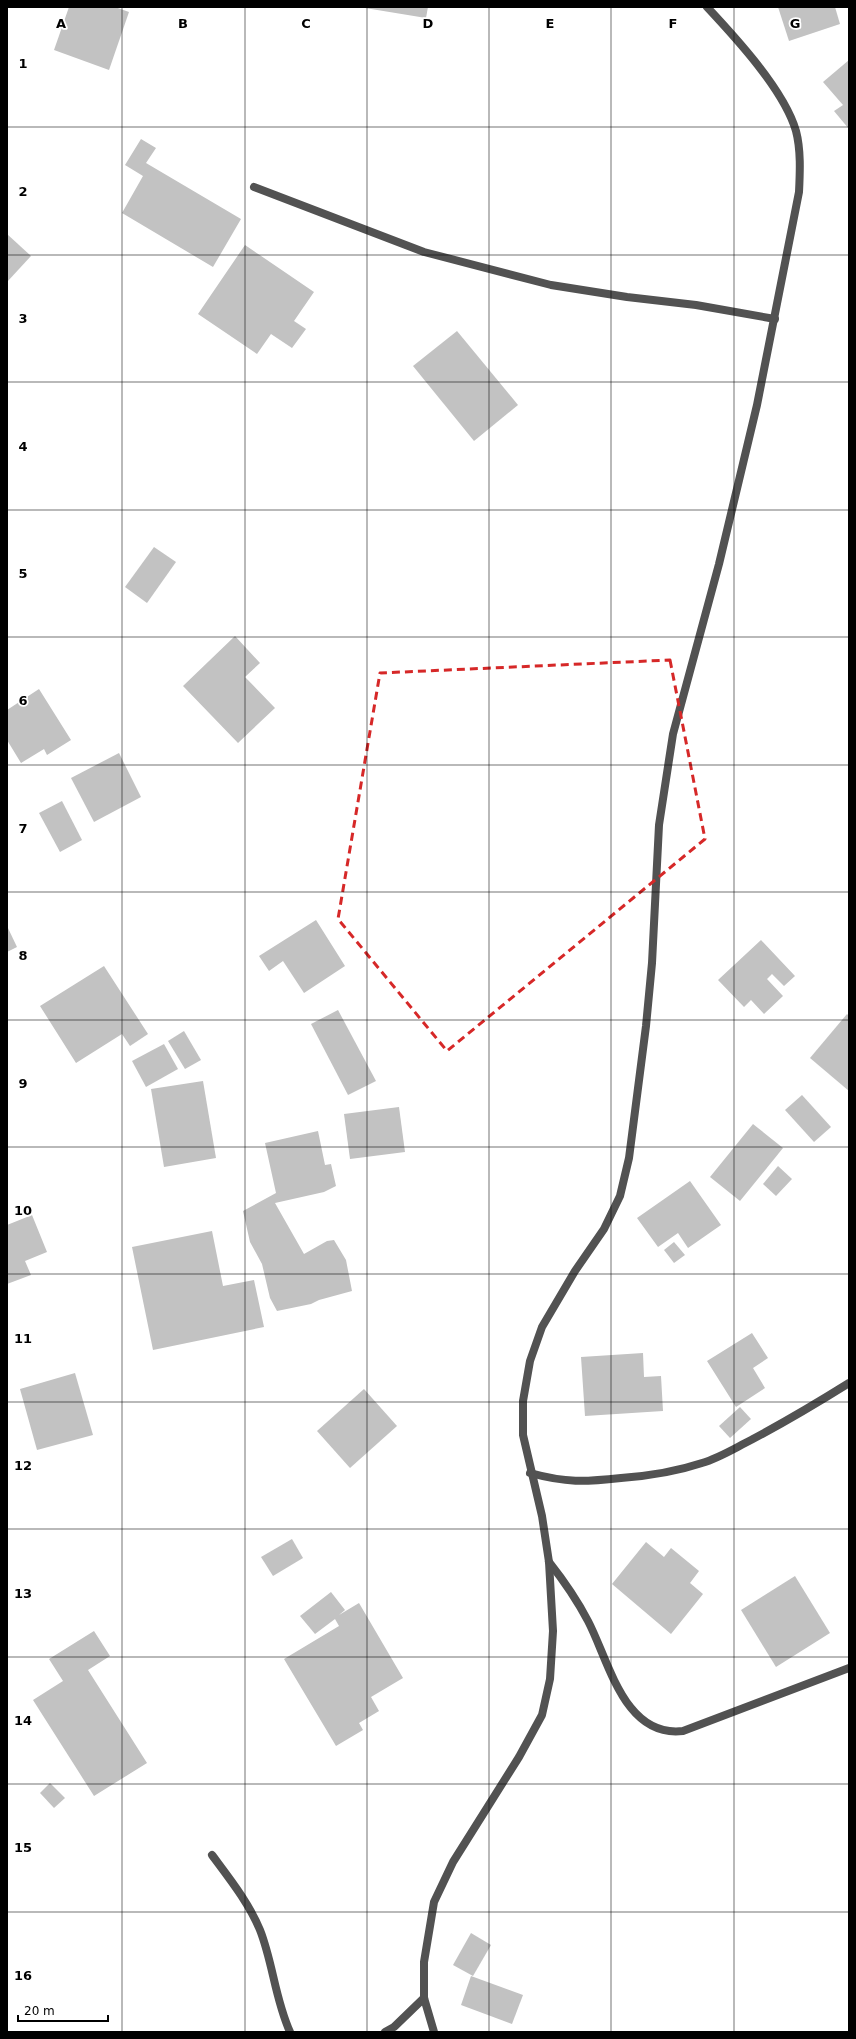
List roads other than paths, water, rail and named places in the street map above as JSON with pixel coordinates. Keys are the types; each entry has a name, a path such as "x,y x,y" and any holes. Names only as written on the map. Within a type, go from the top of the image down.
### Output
{"street":[{"path":"434,2032 424,1998 424,1962 434,1902 453,1862 519,1757 542,1715 550,1679 553,1631 549,1562 542,1516 530,1473 523,1435 522,1401 530,1361 542,1327 575,1271 604,1229 620,1196 629,1158 651,970 659,825 673,734 719,564 758,405 799,192 800,164 796,131 784,106 761,70 707,7"},
{"path":"254,187 424,252 551,285 627,297 696,305 775,319"},
{"path":"530,1473 556,1480 579,1482 640,1476 677,1470 703,1463 784,1422 849,1384"},
{"path":"549,1562 570,1590 589,1623 617,1686 636,1715 654,1728 670,1732 683,1731 849,1668"},
{"path":"212,1855 229,1877 260,1929 270,1960 282,2015 290,2032"},
{"path":"386,2032 424,1998"}]}
